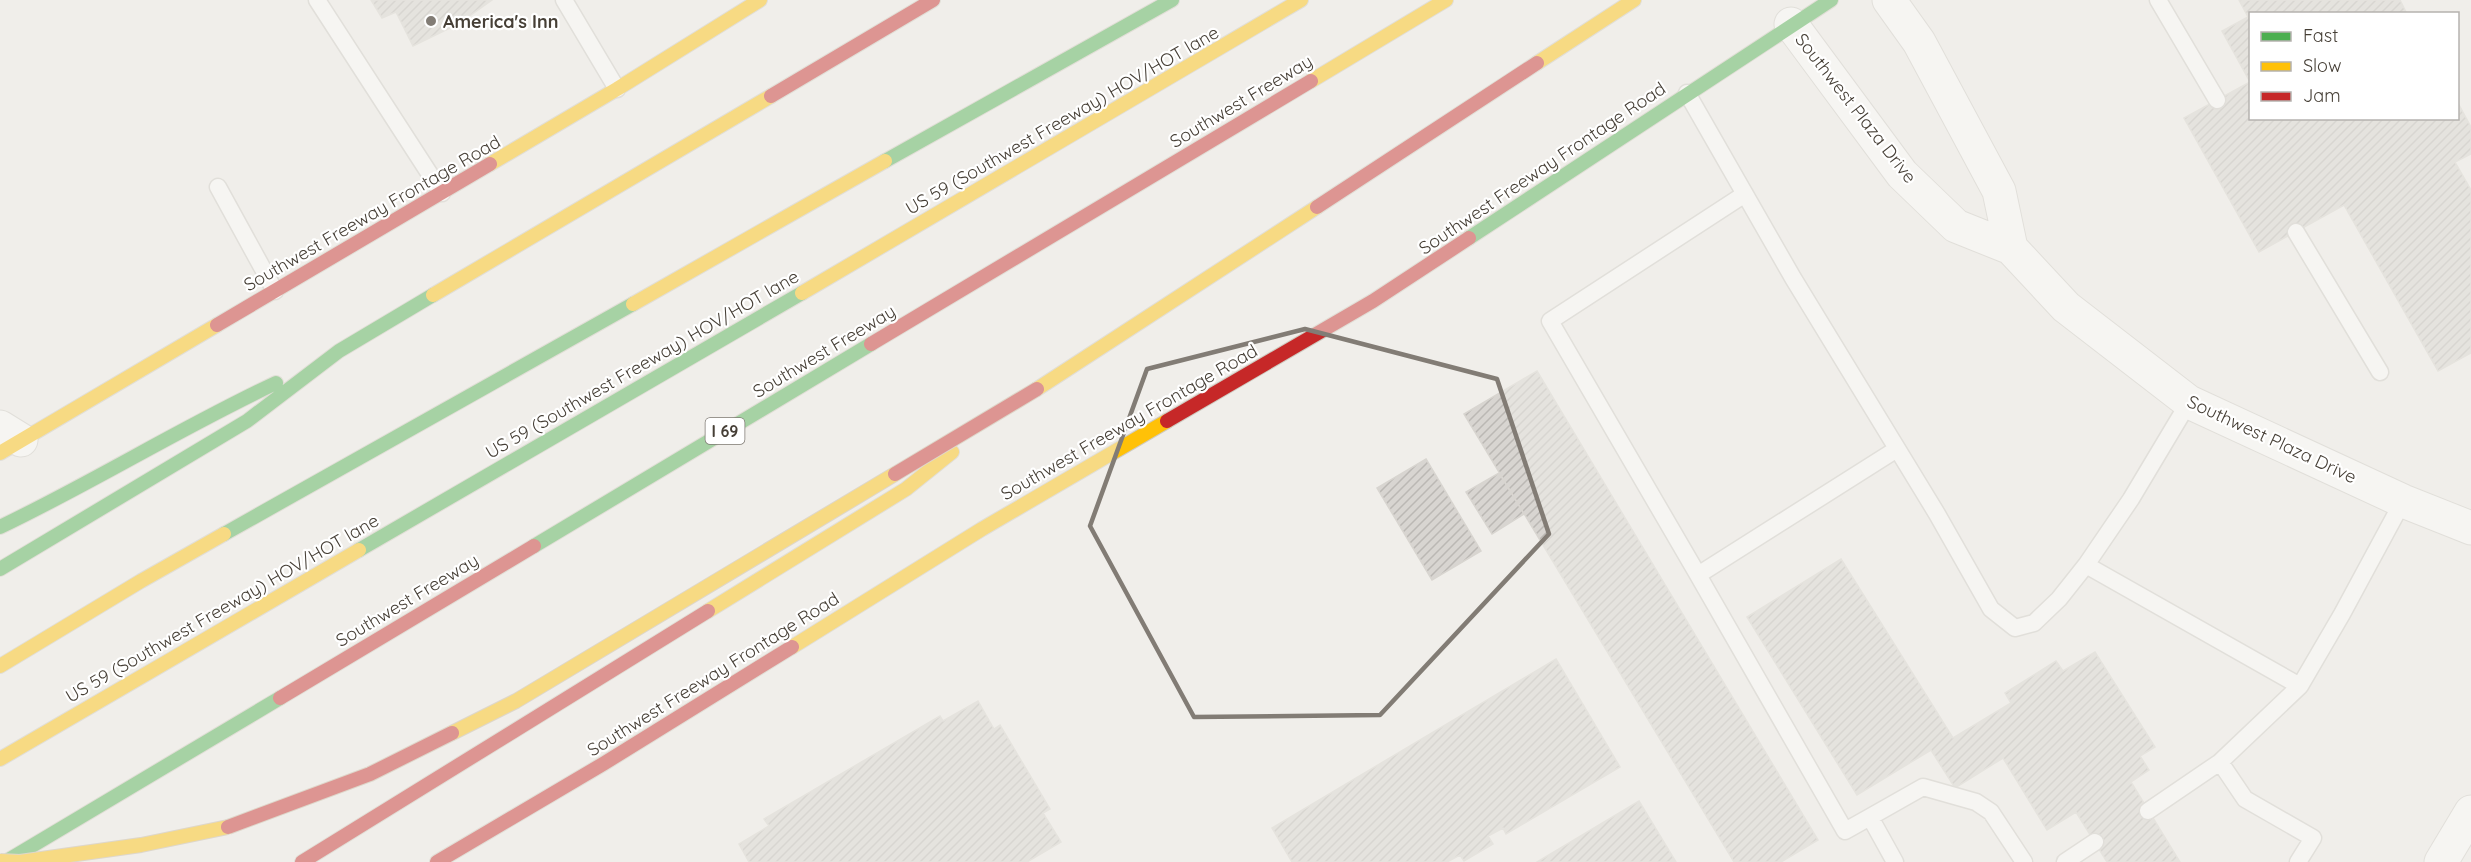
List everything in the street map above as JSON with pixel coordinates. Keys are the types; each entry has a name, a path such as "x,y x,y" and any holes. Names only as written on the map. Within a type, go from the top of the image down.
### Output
{"main road":[{"name":"Southwest Freeway Frontage Road","path":"7,440 275,291 617,90 760,0"},
{"path":"0,569 247,421 321,362 339,351 933,0"},
{"path":"0,666 141,581 1172,0"},
{"name":"US 59 (Southwest Freeway) HOV/HOT lane","path":"0,759 1067,139 1301,0"},
{"name":"Southwest Freeway","path":"5,862 1446,0"},
{"path":"0,861 20,862 141,845 234,826 370,774 516,701 894,473 997,415 1634,0"},
{"name":"Southwest Freeway Frontage Road","path":"437,862 455,857 982,529 1373,301 1791,24 1831,0"},
{"path":"0,527 43,508 230,403 321,362"},
{"path":"302,862 906,489 997,415"}],"street":[{"path":"1889,0 1919,42 1999,191 2010,248"},
{"name":"Southwest Plaza Drive","path":"1791,24 1902,174 1956,226 2010,248 2066,307 2189,402 2403,501 2471,528"},
{"path":"2441,862 2471,812"}],"lane":[{"path":"317,0 442,193"},
{"path":"564,0 617,90"},
{"path":"2158,0 2217,100"},
{"path":"1687,93 1793,278 1898,449 1990,609 2015,628 2034,622 2059,599 2086,565 2131,499 2189,402"},
{"path":"218,187 275,291"},
{"path":"1745,194 1550,321 1845,831 1923,787 1976,802 1991,812 2024,862"},
{"path":"2296,232 2380,372"},
{"path":"1698,575 1898,449"},
{"path":"2148,811 2220,762 2300,686 2403,501"},
{"path":"2086,565 2300,686"},
{"path":"2220,762 2245,799 2313,838 2298,862"},
{"path":"1870,817 1895,862"},
{"path":"2065,862 2095,842"}],"highlighted area":[{"path":"1305,329 1497,379 1549,534 1380,715 1194,717 1090,526 1147,369"}],"building":[{"name":"America's Inn","path":"371,0 492,0 458,24 413,46 396,12 382,18"},
{"path":"2239,0 2400,0 2406,12 2249,12 2249,80 2222,31 2248,17"},
{"path":"2249,83 2249,120 2459,120 2459,105 2471,127 2471,154 2455,162 2471,190 2471,353 2438,371 2344,205 2259,252 2184,118"},
{"path":"1537,371 1818,840 1781,862 1734,862 1464,414"},
{"path":"1426,459 1481,551 1432,580 1377,488"},
{"path":"1499,473 1524,514 1492,534 1466,492"},
{"path":"1841,559 1953,738 2011,703 2005,693 2056,661 2063,671 2095,652 2155,747 2140,756 2149,770 2131,782 2180,862 2107,862 2076,812 2047,830 2003,758 1955,788 1931,750 1857,795 1747,617"},
{"path":"1556,659 1620,767 1506,834 1503,828 1488,836 1493,844 1464,861 1460,855 1447,862 1292,862 1272,828"},
{"path":"978,701 994,729 1000,725 1050,809 1043,813 1061,842 1027,862 749,862 739,844 769,826 764,819 940,716 943,721"},
{"path":"1639,801 1676,862 1537,862"}],"traffic: fast":[{"path":"885,161 1172,0"},
{"path":"1469,238 1831,0"},
{"path":"359,550 802,293"},
{"path":"0,569 247,421 339,351 433,295"},
{"path":"224,534 633,304"},
{"path":"534,546 871,344"},
{"path":"0,527 276,383"},
{"path":"5,862 280,698"}],"traffic: slow":[{"path":"490,164 617,89 760,0"},
{"path":"802,293 1301,0"},
{"path":"1311,81 1446,0"},
{"path":"1537,63 1634,0"},
{"path":"433,295 771,96"},
{"path":"633,304 885,161"},
{"path":"1037,389 1317,207"},
{"path":"0,453 217,325"},
{"path":"792,647 982,529 1167,421"},
{"path":"708,611 906,489 952,452"},
{"path":"452,733 516,701 895,474"},
{"path":"0,666 224,534"},
{"path":"0,759 359,550"},
{"path":"0,861 20,862 141,845 228,827"}],"traffic: jam":[{"path":"771,96 933,0"},
{"path":"1317,207 1537,63"},
{"path":"871,344 1311,81"},
{"path":"217,325 490,164"},
{"path":"1167,421 1373,301 1469,238"},
{"path":"895,474 1037,389"},
{"path":"280,698 534,546"},
{"path":"302,862 708,611"},
{"path":"437,862 603,764 792,647"},
{"path":"228,827 370,774 452,733"}],"place":[{"name":"America's Inn","path":"431,21"}]}
